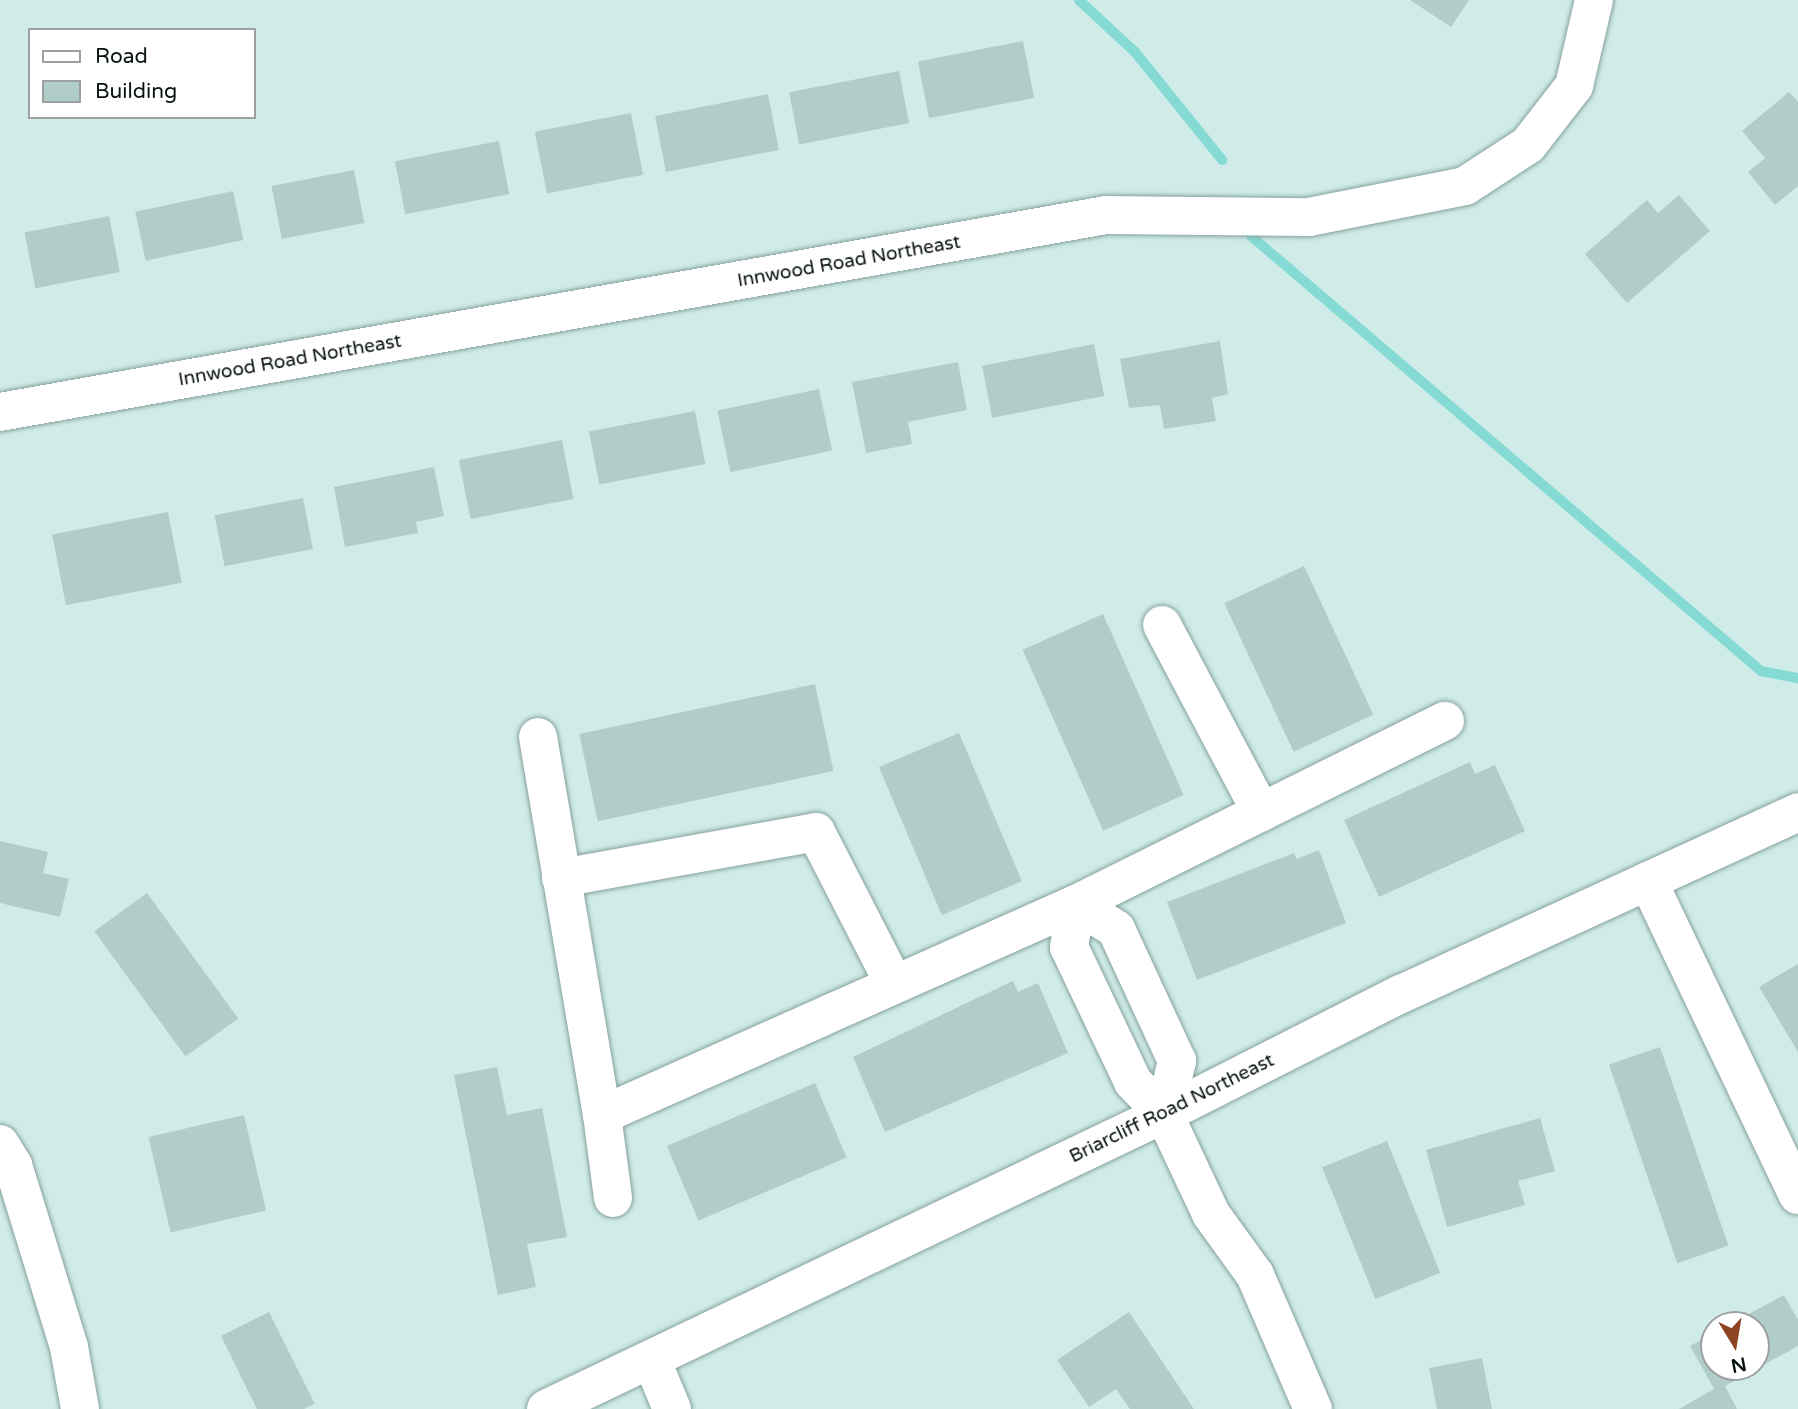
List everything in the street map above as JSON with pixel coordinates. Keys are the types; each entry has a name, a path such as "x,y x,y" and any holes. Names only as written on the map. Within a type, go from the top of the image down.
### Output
{"street":[{"name":"Innwood Road Northeast","path":"0,412 1106,215 1309,217 1465,186 1528,145 1574,86 1594,0"},
{"path":"1162,625 1261,812"},
{"path":"602,1115 1076,904 1445,721"},
{"path":"538,737 602,1115 613,1198"},
{"name":"Briarcliff Road Northeast","path":"546,1409 652,1361 1164,1114 1401,994 1798,812"},
{"path":"561,878 816,832 894,984"},
{"path":"1648,881 1798,1195"},
{"path":"1076,904 1116,929 1177,1061 1164,1114"},
{"path":"1076,904 1069,947 1133,1082 1164,1114 1211,1213 1255,1275 1313,1409"},
{"path":"1098,1007 1143,987"},
{"path":"0,1144 13,1166 69,1347 80,1409"},
{"path":"652,1361 673,1409"}],"building":[{"path":"1410,0 1469,0 1451,27"},
{"path":"1023,41 1034,98 929,118 918,61"},
{"path":"899,71 909,123 799,144 789,92"},
{"path":"1789,92 1798,102 1798,186 1775,205 1748,172 1765,158 1742,131"},
{"path":"768,94 779,150 666,172 655,116"},
{"path":"631,113 643,175 547,194 535,132"},
{"path":"499,141 509,194 405,214 395,161"},
{"path":"354,170 364,223 282,239 272,186"},
{"path":"233,191 243,240 146,261 135,212"},
{"path":"1679,195 1710,231 1627,303 1585,254 1647,200 1658,213"},
{"path":"109,216 120,272 35,288 25,232"},
{"path":"1220,341 1228,394 1212,398 1216,421 1164,429 1160,405 1129,408 1120,359"},
{"path":"1094,344 1104,396 992,418 982,366"},
{"path":"958,362 967,410 908,422 912,444 866,453 852,382"},
{"path":"819,389 832,451 730,472 717,411"},
{"path":"695,411 705,464 599,485 589,432"},
{"path":"562,440 573,499 470,519 459,460"},
{"path":"434,467 444,516 416,522 418,533 345,547 334,487"},
{"path":"303,498 313,549 225,566 215,515"},
{"path":"168,512 182,583 66,605 52,535"},
{"path":"1304,566 1373,715 1294,752 1224,603"},
{"path":"1103,614 1184,795 1103,831 1023,650"},
{"path":"815,684 834,771 598,821 579,734"},
{"path":"959,733 1022,881 942,915 879,767"},
{"path":"1470,762 1475,774 1495,765 1525,831 1379,897 1344,820"},
{"path":"0,841 48,852 43,873 69,879 60,917 0,903"},
{"path":"1319,850 1346,923 1197,980 1167,902 1294,853 1297,859"},
{"path":"147,893 238,1018 186,1057 94,931"},
{"path":"1798,964 1798,1052 1759,987"},
{"path":"1013,981 1018,992 1038,983 1068,1053 885,1132 853,1057"},
{"path":"1660,1047 1728,1246 1677,1263 1609,1065"},
{"path":"497,1067 507,1115 542,1108 567,1237 527,1244 536,1287 498,1295 454,1075"},
{"path":"815,1083 847,1158 698,1220 667,1146"},
{"path":"244,1115 266,1210 171,1233 149,1137"},
{"path":"1540,1118 1555,1171 1518,1181 1525,1205 1447,1227 1426,1150"},
{"path":"1387,1141 1440,1273 1375,1299 1322,1167"},
{"path":"1784,1295 1798,1320 1798,1346 1770,1361 1770,1311 1754,1311"},
{"path":"269,1312 315,1404 304,1409 257,1409 221,1336"},
{"path":"1129,1312 1194,1409 1130,1409 1116,1389 1089,1407 1057,1360"},
{"path":"1700,1341 1700,1364 1690,1346"},
{"path":"1482,1358 1492,1409 1437,1409 1429,1368"},
{"path":"1710,1381 1734,1381 1725,1386 1737,1409 1679,1409 1714,1389"}],"waterway":[{"path":"1079,0 1135,52 1222,160"},
{"path":"1251,236 1761,671 1798,678"}]}
